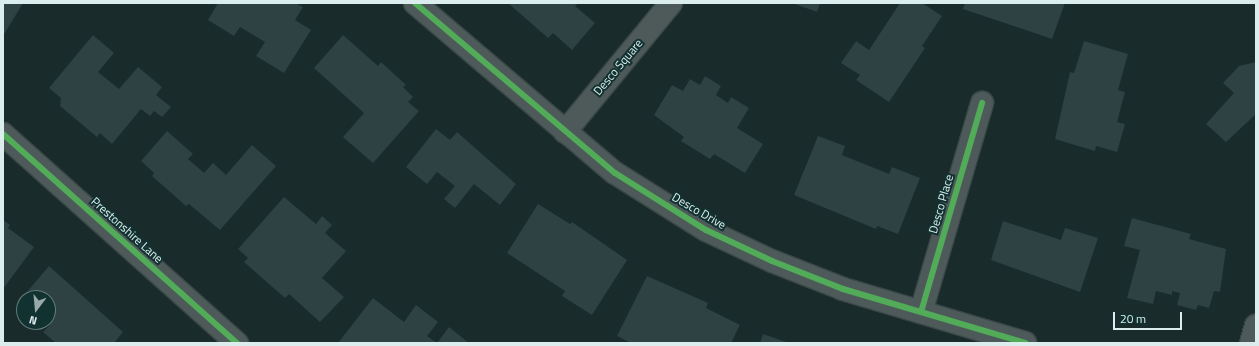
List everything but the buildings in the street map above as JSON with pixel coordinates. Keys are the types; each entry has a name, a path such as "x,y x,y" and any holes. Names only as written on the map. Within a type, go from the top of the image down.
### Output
{"street":[{"name":"Desco Drive","path":"415,3 565,132 615,172 706,230 772,261 843,289 1025,343"},
{"name":"Desco Square","path":"565,132 671,3"},
{"name":"Desco Place","path":"921,312 982,103"},
{"name":"Prestonshire Lane","path":"3,134 237,343"},
{"path":"1251,343 1256,326"}],"cycle path":[{"path":"415,3 615,173 706,230 772,261 843,289 1025,343"},
{"path":"921,312 982,103"},
{"path":"3,134 237,343"}]}
